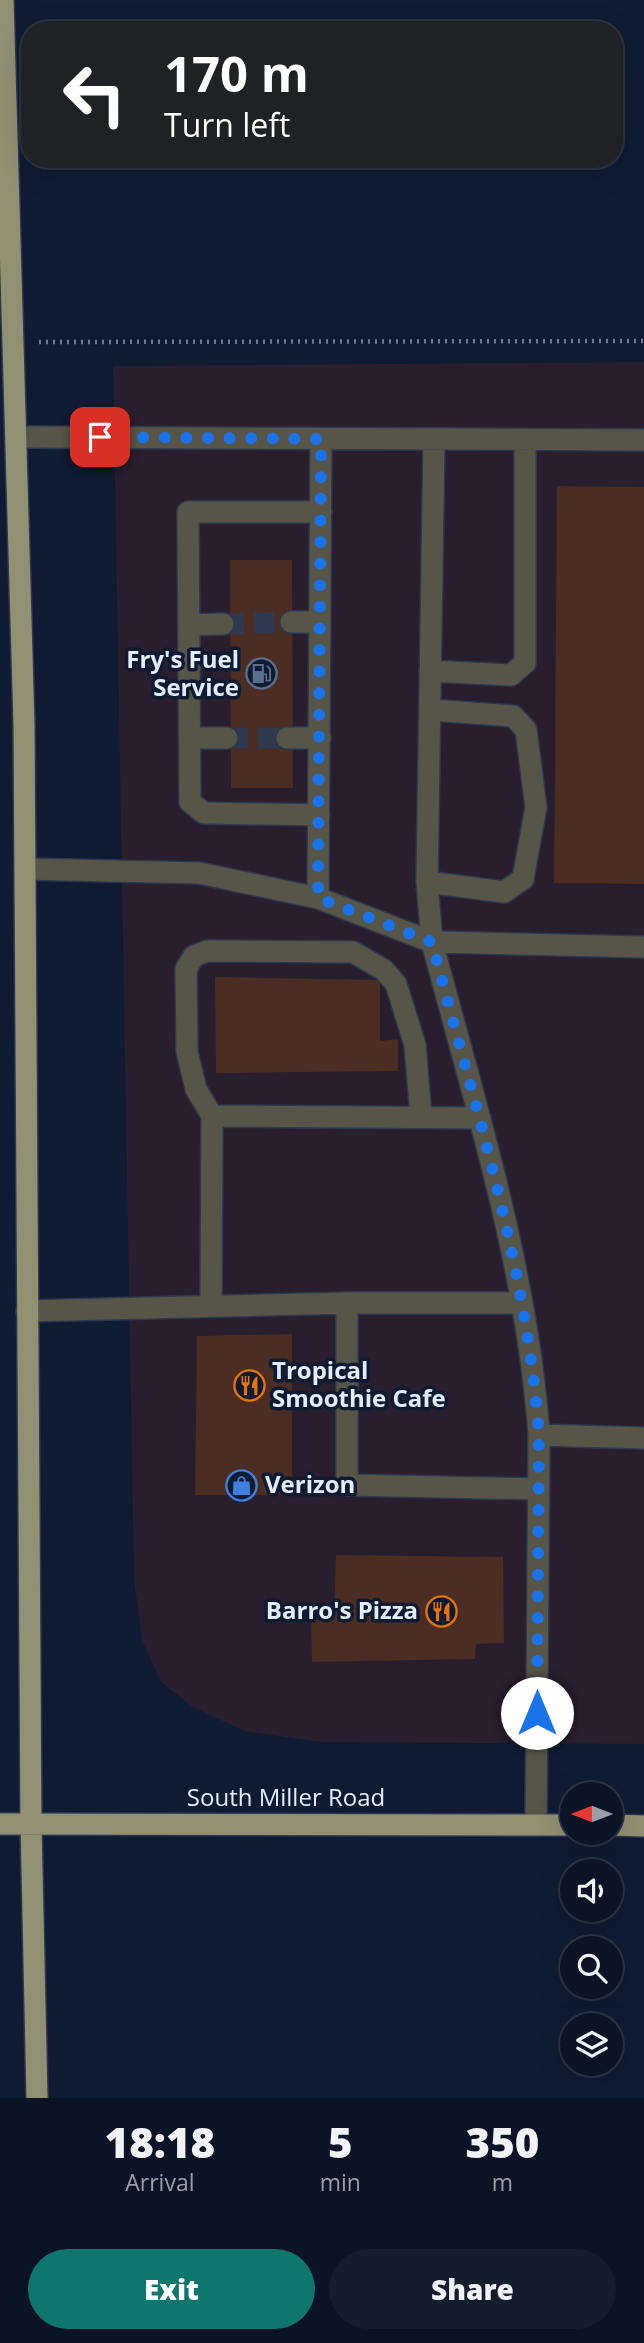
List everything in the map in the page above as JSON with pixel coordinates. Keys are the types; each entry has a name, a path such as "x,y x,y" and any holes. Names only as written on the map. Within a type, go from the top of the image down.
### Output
{"main road":[{"path":"3,0 24,710 31,1824 37,2098"},
{"name":"South Miller Road","path":"0,1824 560,1825"},
{"path":"623,1825 644,1826"}],"lane":[{"path":"17,437 644,440"},
{"path":"318,898 321,439"},
{"path":"434,439 427,882 432,942 480,1118 522,1303 539,1436 536,1825"},
{"path":"430,671 511,675 525,663 525,440"},
{"path":"319,815 204,813 190,802 188,512 321,512"},
{"path":"291,622 320,622"},
{"path":"190,625 223,624"},
{"path":"427,882 504,892 523,880 536,807 526,730 513,716 430,710"},
{"path":"190,738 227,738"},
{"path":"287,738 320,738"},
{"path":"24,869 200,873 318,898 432,942 644,947"},
{"path":"211,1306 212,1116 196,1089 187,1052 186,969 194,956 207,951 354,952 384,970 396,984 415,1045 421,1117"},
{"path":"212,1116 480,1118"},
{"path":"27,1311 347,1303 522,1303"},
{"path":"347,1303 347,1485 538,1489"},
{"path":"539,1436 644,1438"}],"path":[{"path":"15,342 644,341"}],"shaded area":[{"path":"644,362 644,1744 320,1742 244,1731 193,1707 161,1682 142,1640 134,1580 113,366"}],"building":[{"path":"557,486 644,487 644,884 554,883"},
{"name":"Fry's Fuel Service","path":"230,560 292,560 293,788 231,788"},
{"path":"215,977 380,980 380,1041 398,1039 398,1071 216,1073"},
{"path":"292,1334 292,1495 195,1495 197,1336"},
{"path":"336,1555 503,1557 504,1643 476,1644 475,1659 312,1662 311,1620 334,1620"}],"tunnel":[{"path":"223,624 291,622"},
{"path":"227,738 287,738"}],"place":[{"name":"Fry's Fuel Service","path":"262,674"},
{"name":"Tropical Smoothie Cafe","path":"249,1385"},
{"name":"Verizon","path":"242,1485"},
{"name":"Barro's Pizza","path":"441,1611"}],"route":[{"path":"100,437 321,439 318,898 432,942 480,1118 522,1303 537,1406 537,1713"}]}
